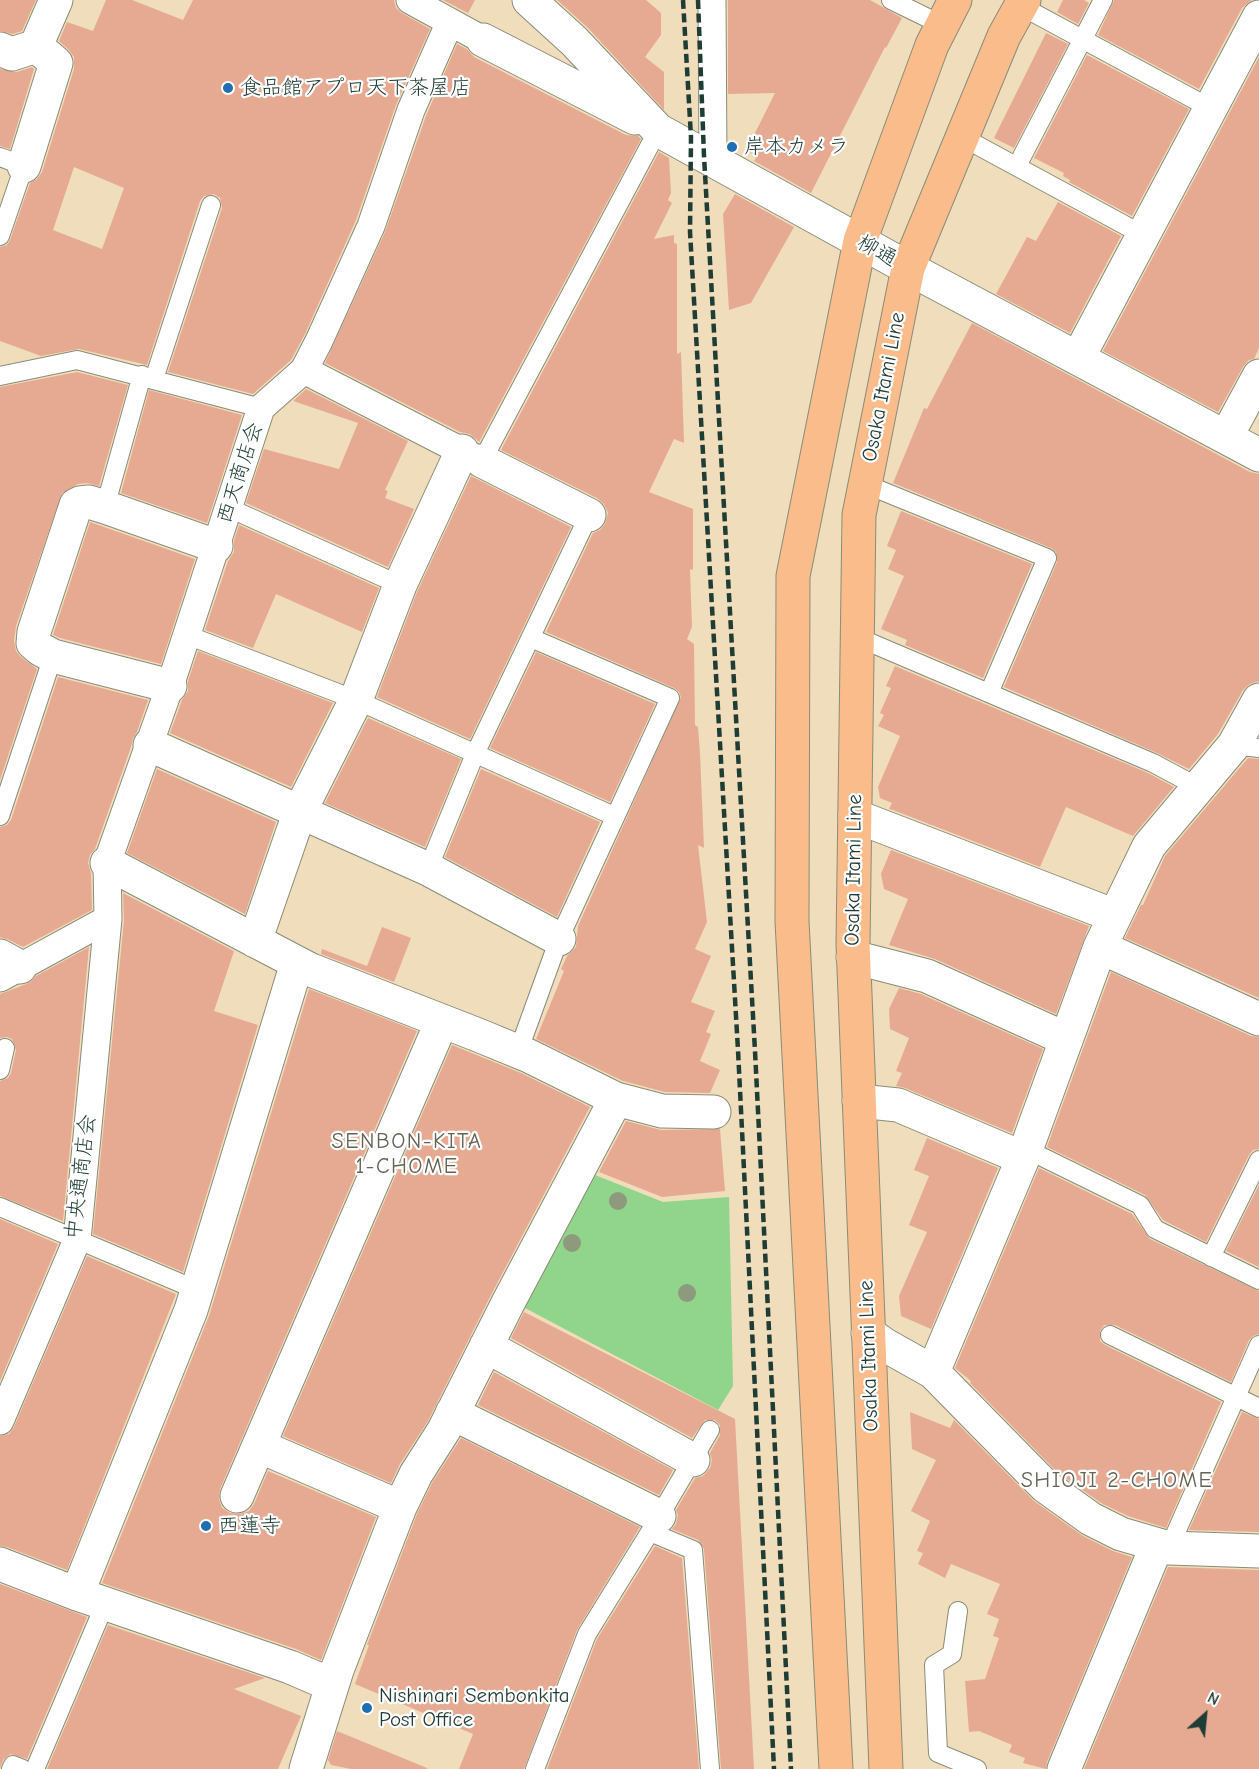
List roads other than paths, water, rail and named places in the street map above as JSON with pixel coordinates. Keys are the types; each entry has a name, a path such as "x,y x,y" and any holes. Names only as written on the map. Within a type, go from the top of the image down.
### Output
{"main road":[{"name":"Osaka Itami Line","path":"886,1769 853,957 859,515 908,268 1004,36 1023,3"},
{"path":"836,1769 792,921 794,576 860,241 932,45 949,13"}],"street":[{"path":"0,49 12,54 36,46 56,0"},
{"path":"410,0 657,130"},
{"name":"柳通","path":"529,0 574,41 657,130 908,268 1259,455"},
{"path":"712,0 713,161"},
{"path":"1078,358 1259,17"},
{"name":"西天商店会","path":"108,919 107,863 170,686 261,408 304,370 371,226 411,110 450,22"},
{"path":"12,162 56,63 36,46"},
{"path":"304,370 589,515"},
{"path":"1226,437 1259,376"},
{"path":"255,941 300,811 356,700 400,585 472,456"},
{"path":"170,686 53,656 40,650 33,643 33,632 76,506 88,502 216,546"},
{"path":"933,1372 1025,1154 1100,947 1114,916 1149,846 1198,787 1246,747 1259,700"},
{"path":"150,745 428,868 559,939"},
{"path":"855,816 1114,916"},
{"path":"107,863 297,963 518,1052 616,1099 663,1111 714,1112"},
{"path":"7,967 108,919"},
{"name":"中央通商店会","path":"0,1421 77,1240 108,919"},
{"path":"1100,947 1259,1019"},
{"path":"853,957 927,976 1066,1039"},
{"path":"91,1599 191,1310 297,963"},
{"path":"237,1496 442,1021"},
{"path":"306,1769 332,1685 400,1507 416,1474 444,1430 616,1099"},
{"path":"859,1101 898,1105 1025,1154"},
{"path":"868,1333 933,1372 1045,1486 1090,1519 1121,1534 1163,1547 1259,1551"},
{"path":"486,1346 693,1460"},
{"path":"452,1413 655,1524"},
{"path":"259,1446 400,1507"},
{"path":"1064,1769 1163,1547"},
{"path":"0,1564 91,1599 290,1667 332,1685"}],"lane":[{"path":"891,0 949,13"},
{"path":"1017,166 1103,0"},
{"path":"1023,3 1082,39 1210,108"},
{"path":"472,456 657,130"},
{"path":"962,137 1143,235"},
{"path":"0,236 12,162"},
{"path":"105,507 148,377 211,205"},
{"path":"0,376 77,360 261,408"},
{"path":"865,484 1047,558 990,693"},
{"path":"229,507 400,585"},
{"path":"428,868 475,754 589,515"},
{"path":"187,635 356,700 615,816"},
{"path":"857,637 1153,763 1198,787"},
{"path":"518,1052 559,939 670,698 531,638"},
{"path":"0,816 53,656"},
{"path":"0,1070 5,1048"},
{"path":"1025,1154 1140,1205 1155,1229 1259,1280"},
{"path":"1211,1257 1259,1160"},
{"path":"0,1207 197,1290"},
{"path":"1110,1335 1259,1407"},
{"path":"1163,1547 1259,1345"},
{"path":"535,1769 586,1634 655,1524 710,1430"},
{"path":"655,1524 693,1550 710,1769"},
{"path":"35,1769 91,1599"},
{"path":"958,1611 952,1654 934,1665 938,1753 977,1769"},
{"path":"11,1769 12,1765 22,1769"}],"railway":[{"path":"683,0 691,137 690,232 738,1050 774,1769"},
{"path":"698,0 704,156 755,1051 791,1769"}],"place":[{"name":"食品館アプロ天下茶屋店","path":"228,88"},
{"name":"岸本カメラ","path":"732,147"},
{"name":"西蓮寺","path":"206,1526"},
{"name":"Nishinari Sembonkita Post Office","path":"367,1708"}],"district":[{"name":"SENBON-KITA 1-CHOME","path":"407,1154"},
{"name":"SHIOJI 2-CHOME","path":"1117,1481"}]}
